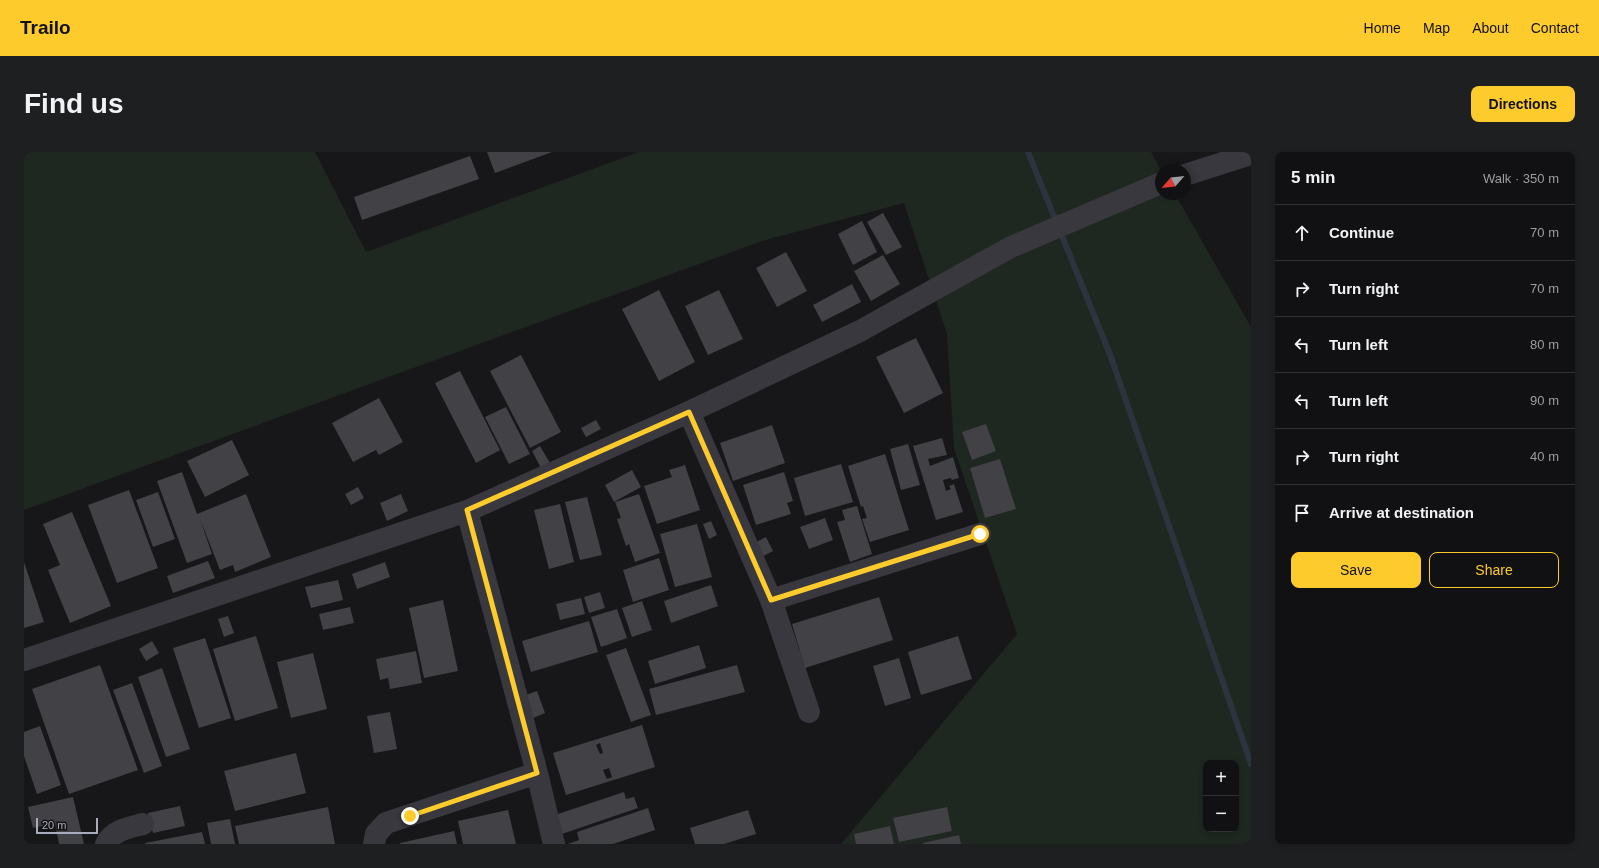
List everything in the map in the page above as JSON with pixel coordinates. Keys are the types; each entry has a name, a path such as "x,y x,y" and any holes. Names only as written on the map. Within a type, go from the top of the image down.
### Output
{"street":[{"path":"1191,173 1251,154"},
{"path":"24,660 467,510 689,412 860,331 1011,247 1155,186"},
{"path":"689,412 771,600 809,712"},
{"path":"467,510 537,773 554,844"},
{"path":"771,600 980,534"},
{"path":"374,844 376,834 386,823 537,773"},
{"path":"106,844 109,838 115,833 143,824"}],"shaded area":[{"path":"24,152 315,152 366,252 639,152 1151,152 1158,164 1155,164 1155,200 1178,200 1251,327 1251,844 841,844 1017,634 954,448 947,334 904,203 762,241 24,510"}],"building":[{"path":"487,152 552,152 495,173"},
{"path":"470,156 479,179 362,220 354,197"},
{"path":"883,213 902,247 886,255 867,222"},
{"path":"862,221 877,252 853,265 838,234"},
{"path":"786,252 807,291 777,307 756,268"},
{"path":"883,255 900,284 871,301 854,271"},
{"path":"852,284 861,302 822,322 813,305"},
{"path":"659,290 695,362 659,381 622,309"},
{"path":"719,290 743,339 708,355 685,306"},
{"path":"916,338 943,393 904,413 876,357"},
{"path":"521,355 561,432 530,448 490,371"},
{"path":"460,371 500,450 476,463 435,383"},
{"path":"379,398 403,442 379,455 376,450 353,462 332,423"},
{"path":"506,407 530,454 509,464 485,417"},
{"path":"596,420 601,429 586,437 581,428"},
{"path":"986,424 996,451 972,460 962,432"},
{"path":"772,425 785,463 733,481 720,443"},
{"path":"942,438 947,455 928,459 930,466 953,457 959,478 943,480 946,491 951,489 949,486 954,484 963,512 936,520 913,446"},
{"path":"232,440 249,475 205,497 187,461"},
{"path":"908,444 920,485 901,490 890,449"},
{"path":"540,446 550,463 541,468 532,451"},
{"path":"885,454 909,530 870,542 862,519 867,518 863,506 861,507 848,466"},
{"path":"1000,459 1016,509 985,518 970,468"},
{"path":"841,464 853,502 805,516 794,478"},
{"path":"685,465 700,510 657,524 644,486 672,477 669,470"},
{"path":"632,470 641,487 614,502 605,485"},
{"path":"182,472 197,514 246,494 271,557 235,572 233,565 220,570 200,519 212,554 187,563 157,481"},
{"path":"784,472 793,501 787,503 791,514 756,525 743,485"},
{"path":"358,487 364,498 351,505 345,494"},
{"path":"129,490 158,568 117,583 88,505"},
{"path":"158,492 175,539 153,547 136,500"},
{"path":"401,494 408,511 387,521 380,503"},
{"path":"639,494 660,553 635,562 629,544 626,546 617,519 621,518 615,502"},
{"path":"587,497 602,555 580,560 565,502"},
{"path":"560,504 574,562 549,569 534,510"},
{"path":"857,506 872,554 850,562 837,522 845,520 842,510"},
{"path":"72,512 111,606 70,623 48,570 60,565 43,524"},
{"path":"825,518 833,540 809,549 800,527"},
{"path":"711,521 717,535 709,539 703,524"},
{"path":"697,524 712,577 675,587 660,534"},
{"path":"766,537 773,551 756,560 749,546"},
{"path":"659,558 669,590 633,602 623,570"},
{"path":"208,561 215,578 173,593 167,576"},
{"path":"24,562 44,622 24,628"},
{"path":"385,562 390,577 357,589 352,574"},
{"path":"338,580 343,600 311,608 305,587"},
{"path":"711,585 718,606 671,623 664,601"},
{"path":"600,592 605,608 589,613 584,597"},
{"path":"879,597 893,640 805,668 792,624"},
{"path":"581,598 585,614 560,620 556,604"},
{"path":"443,600 458,671 424,678 409,608"},
{"path":"642,601 652,630 632,637 622,608"},
{"path":"350,607 354,623 323,630 319,614"},
{"path":"617,609 627,638 601,647 591,617"},
{"path":"228,616 234,633 224,637 218,619"},
{"path":"589,621 598,652 531,672 522,641"},
{"path":"256,636 278,708 235,721 213,649"},
{"path":"958,636 972,679 921,695 908,652"},
{"path":"205,638 231,718 199,728 173,648"},
{"path":"152,641 159,653 146,661 139,649"},
{"path":"699,645 706,668 655,684 648,661"},
{"path":"626,648 651,715 631,722 606,655"},
{"path":"416,651 422,683 390,689 388,678 380,680 376,659"},
{"path":"313,653 327,709 291,718 277,662"},
{"path":"899,658 911,698 885,706 873,666"},
{"path":"100,665 138,770 69,794 32,689"},
{"path":"737,665 745,692 656,715 649,689"},
{"path":"162,668 190,749 166,757 138,677"},
{"path":"132,683 162,766 144,773 113,690"},
{"path":"537,691 545,713 531,719 523,696"},
{"path":"390,712 397,749 374,753 367,716"},
{"path":"642,725 655,767 566,795 553,753","holes":["600,743 603,753 600,754 596,745","609,768 612,777 607,779 603,770"]},
{"path":"40,726 61,785 37,794 24,756 24,732"},
{"path":"296,753 306,793 235,811 224,771"},
{"path":"624,792 626,799 634,797 638,808 559,835 552,816"},
{"path":"73,797 84,844 59,844 55,823 33,828 28,807"},
{"path":"180,806 185,826 153,833 148,813"},
{"path":"328,807 335,844 239,844 235,826"},
{"path":"947,807 952,831 899,842 893,818"},
{"path":"648,808 655,830 613,844 568,844 579,840 577,832"},
{"path":"508,810 516,844 463,844 458,821"},
{"path":"748,810 756,834 724,844 695,844 690,828"},
{"path":"230,819 235,844 211,844 207,823"},
{"path":"890,826 894,844 856,844 854,834"},
{"path":"454,831 457,844 400,844 400,843"},
{"path":"202,832 205,844 145,844 145,843"},
{"path":"959,835 961,844 923,844 923,843"}],"waterway":[{"path":"1028,152 1111,357 1251,764"}],"route":[{"path":"410,816 537,773 467,510 689,412 771,600 980,534"}]}
